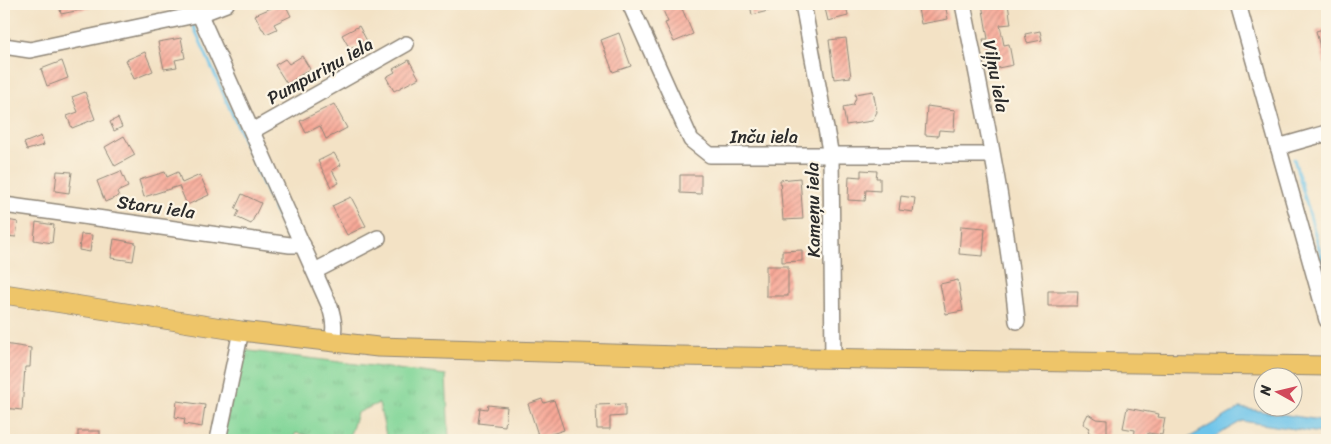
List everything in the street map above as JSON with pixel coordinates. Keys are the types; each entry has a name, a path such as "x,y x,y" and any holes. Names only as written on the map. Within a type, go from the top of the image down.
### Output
{"main road":[{"path":"4,294 241,332 378,347 833,358 1327,366"}],"street":[{"path":"4,46 30,50 198,9 226,4"},
{"name":"Inču iela","path":"630,4 691,140 710,155 992,155"},
{"name":"Kameņu iela","path":"803,4 831,156 833,358"},
{"name":"Viļņu iela","path":"962,4 992,155 1014,291 1017,321"},
{"path":"1238,4 1327,320"},
{"path":"198,9 315,271 334,320 332,342"},
{"name":"Pumpuriņu iela","path":"252,131 406,44"},
{"path":"1278,147 1327,133"},
{"name":"Staru iela","path":"4,205 290,245 303,245"},
{"path":"315,271 378,238"},
{"path":"218,440 241,332"}],"green space":[{"path":"242,350 446,375 449,440 387,440 379,403 357,413 351,432 345,440 327,440 296,433 292,440 222,440"}],"water":[{"path":"1240,408 1254,410 1254,416 1294,416 1327,421 1327,434 1242,421 1209,440 1185,440"}],"building":[{"path":"59,4 89,4 90,8 61,14"},
{"path":"280,4 285,4 291,16 274,24 277,29 266,34 255,15"},
{"path":"671,4 680,4 693,34 674,42 665,23 668,22 662,8"},
{"path":"750,4 784,4 784,7 752,15"},
{"path":"824,4 846,4 848,16 828,21"},
{"path":"917,4 945,4 948,19 921,24"},
{"path":"982,4 1008,4 1011,24 1000,25 1004,45 1009,44 1013,65 993,69 989,49 985,49 983,39 988,39"},
{"path":"359,26 367,41 350,49 342,35"},
{"path":"1327,28 1327,64 1324,64 1316,31"},
{"path":"1040,31 1042,40 1027,43 1025,34"},
{"path":"619,33 631,66 613,72 601,40"},
{"path":"181,38 185,58 175,60 177,67 164,69 158,42"},
{"path":"846,38 851,77 834,79 829,40"},
{"path":"145,52 153,71 134,79 126,60"},
{"path":"302,56 310,69 287,84 275,65 285,59 289,64"},
{"path":"409,60 419,78 394,91 386,77 395,72 393,69"},
{"path":"62,61 68,78 47,86 41,69"},
{"path":"873,91 877,112 872,121 846,125 843,107 853,105 856,98 855,94"},
{"path":"85,92 95,119 72,128 67,116 78,112 72,97"},
{"path":"334,104 347,128 326,139 320,126 306,133 300,121"},
{"path":"927,106 955,110 954,131 939,130 938,136 925,135"},
{"path":"118,118 122,127 114,131 110,122"},
{"path":"41,136 44,145 27,150 24,143"},
{"path":"124,136 135,155 115,166 105,147"},
{"path":"334,153 341,165 332,170 339,183 331,187 318,161"},
{"path":"861,170 877,171 876,178 880,178 880,191 866,190 865,201 848,200 849,176 861,177"},
{"path":"57,171 72,172 69,193 55,191"},
{"path":"121,171 128,187 117,192 119,196 105,202 97,181"},
{"path":"165,172 167,177 178,172 182,183 200,175 209,195 187,205 179,186 144,197 139,180"},
{"path":"680,175 701,175 701,194 680,193"},
{"path":"800,178 803,219 783,220 780,180"},
{"path":"242,194 261,203 251,224 236,217 239,211 235,209"},
{"path":"901,196 915,198 913,212 899,210"},
{"path":"351,197 366,226 347,235 332,206"},
{"path":"7,220 18,222 16,237 5,236"},
{"path":"36,222 54,225 52,243 34,240"},
{"path":"961,226 985,228 983,256 959,254"},
{"path":"81,234 92,235 90,252 79,250"},
{"path":"114,239 136,243 133,261 111,258"},
{"path":"802,250 802,261 782,262 782,251"},
{"path":"766,266 788,266 788,296 766,296"},
{"path":"958,280 963,311 946,314 940,284"},
{"path":"1048,291 1078,291 1077,306 1048,306"},
{"path":"4,344 31,348 30,367 25,367 22,410 4,408"},
{"path":"542,399 544,403 554,400 564,430 539,438 528,404"},
{"path":"177,401 205,405 202,427 184,424 185,419 175,417"},
{"path":"625,404 625,416 610,417 610,429 597,429 596,405"},
{"path":"488,405 507,407 505,426 478,423 480,408 487,409"},
{"path":"1127,408 1159,414 1158,417 1165,418 1162,435 1148,433 1147,440 1134,439 1135,430 1123,428"},
{"path":"1088,414 1096,419 1107,420 1107,440 1094,439 1088,431 1090,428 1083,424"},
{"path":"78,431 100,431 100,440 78,440"}],"waterway":[{"path":"193,25 287,238"},
{"path":"1294,159 1327,276"}]}
